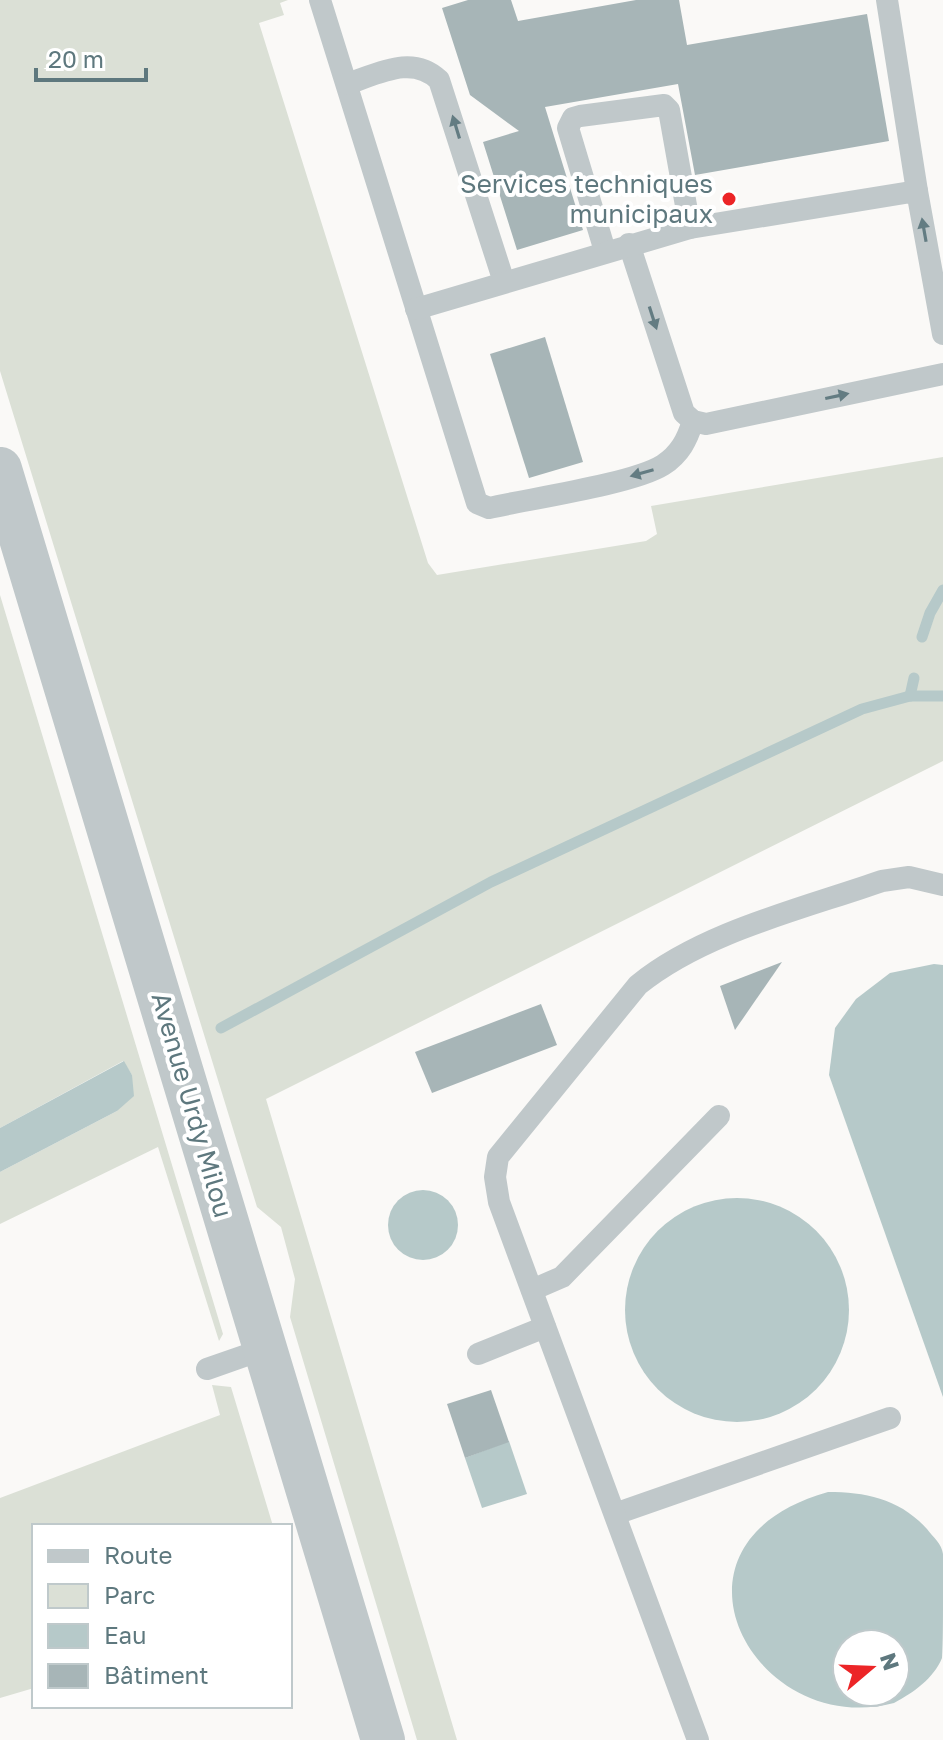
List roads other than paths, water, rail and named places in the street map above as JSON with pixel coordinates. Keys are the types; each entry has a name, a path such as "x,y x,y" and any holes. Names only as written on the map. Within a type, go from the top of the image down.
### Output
{"street":[{"name":"Avenue Urdy Milou","path":"0,469 383,1740"}],"lane":[{"path":"320,0 477,503 482,507 649,473 677,454 687,441 693,421"},
{"path":"887,0 943,334"},
{"path":"347,84 411,65 431,72 439,80 504,282"},
{"path":"605,251 568,128 573,118 580,116 664,105 669,110 690,228"},
{"path":"416,309 690,228 917,191"},
{"path":"629,244 684,413 693,421 706,424 943,374"},
{"path":"698,1740 499,1202 495,1177 498,1157 638,985 666,962 704,944 882,881 909,877 943,885"},
{"path":"532,1290 562,1277 719,1116"},
{"path":"478,1354 545,1327"},
{"path":"207,1369 264,1349"},
{"path":"615,1514 890,1418"}],"water":[{"path":"943,965 943,1397 829,1075 835,1028 856,999 890,973"},
{"path":"124,1061 132,1075 134,1096 117,1111 0,1172 0,1128"},
{"path":"430,1190 452,1205 458,1225 456,1239 448,1250 437,1258 416,1260 398,1250 390,1239 388,1218 398,1200 409,1192"},
{"path":"737,1198 759,1200 780,1207 816,1231 840,1267 847,1288 847,1332 840,1353 816,1389 780,1413 759,1420 737,1422 715,1420 694,1413 658,1389 634,1353 627,1332 625,1310 627,1288 634,1267 658,1231 694,1207 715,1200"},
{"path":"509,1441 527,1494 482,1508 465,1458"},
{"path":"828,1492 869,1496 894,1504 927,1529 943,1554 943,1645 942,1658 934,1672 911,1693 911,1628 831,1628 831,1703 799,1693 764,1666 740,1630 732,1591 742,1552 773,1517"}],"waterway":[{"path":"922,637 930,613 943,590"},
{"path":"910,696 914,678"},
{"path":"221,1028 491,882 862,709 910,696 943,696"}],"place":[{"name":"Services techniques municipaux","path":"729,199"}]}
